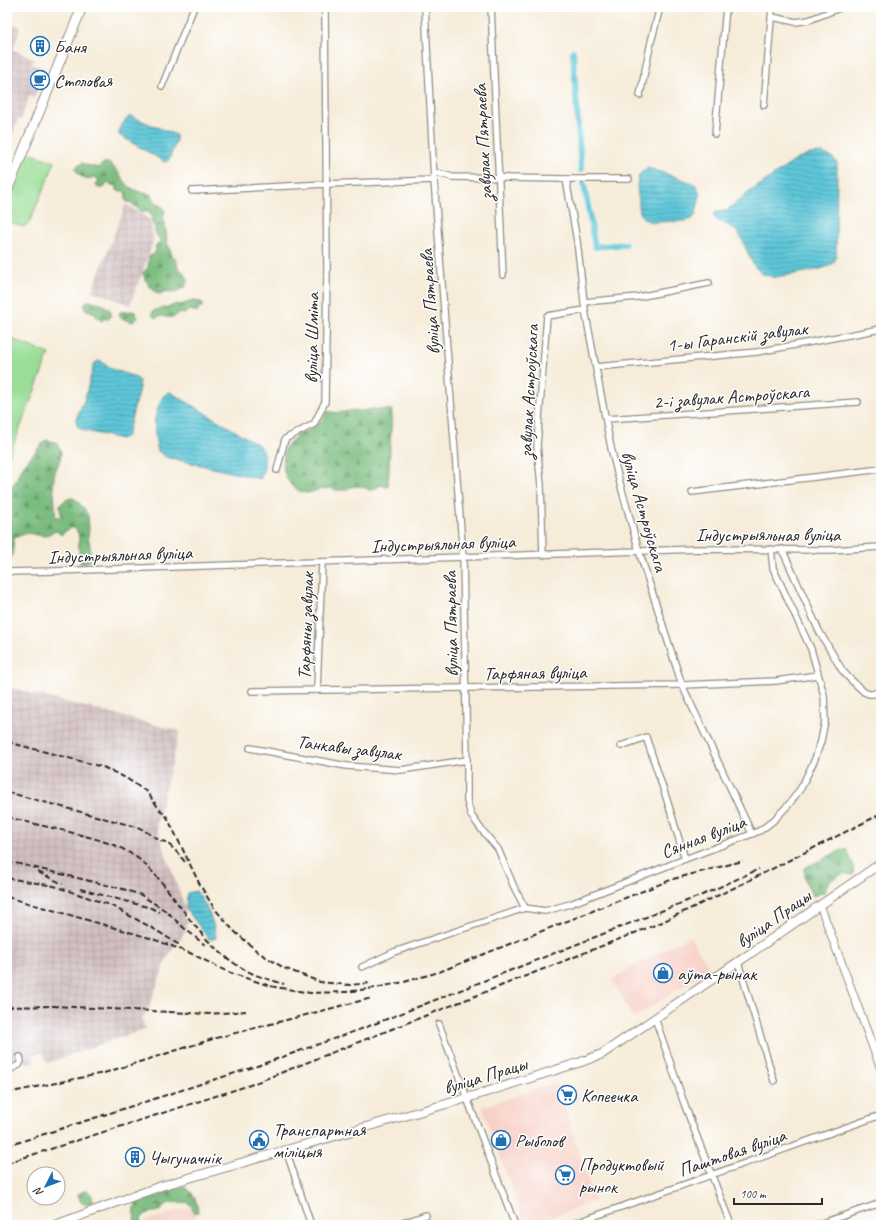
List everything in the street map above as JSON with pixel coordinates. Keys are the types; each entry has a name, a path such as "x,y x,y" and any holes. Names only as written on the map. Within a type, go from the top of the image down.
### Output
{"main road":[{"path":"7,191 82,7"},
{"name":"вуліца Працы","path":"55,1225 161,1186 467,1098 602,1054 881,863"}],"street":[{"path":"162,86 194,7"},
{"name":"вуліца Шміта","path":"277,470 284,439 314,424 326,402 326,7"},
{"name":"вуліца Пятраева","path":"424,7 434,180 463,557 467,801 471,815 498,849 514,887 525,908"},
{"name":"завулак Пятраева","path":"491,7 503,275"},
{"path":"640,95 650,42 660,7"},
{"path":"715,134 726,7"},
{"path":"764,106 772,7"},
{"path":"772,17 796,22 809,20 842,7"},
{"path":"434,172 452,177 629,179"},
{"name":"вуліца Астроўскага","path":"566,179 577,241 585,310 606,419 618,476 639,551 682,685 752,834"},
{"path":"192,191 434,180"},
{"path":"584,302 638,296 709,283"},
{"name":"завулак Астроўскага","path":"543,555 541,485 537,445 547,316 585,310"},
{"name":"1-ы Гаранскій завулак","path":"596,367 757,352 881,329"},
{"name":"2-і завулак Астроўскага","path":"606,419 858,402"},
{"path":"692,492 881,469"},
{"name":"Індустрыяльная вуліца","path":"7,572 322,563 698,549 829,550 881,547"},
{"name":"Сянная вуліца","path":"362,967 394,952 525,908 545,911 570,904 752,834 761,830 774,820 790,803 801,788 815,758 826,721 824,695 811,649 773,568 771,549"},
{"path":"782,549 819,631 842,670 848,678 864,692 872,694 881,690"},
{"name":"Тарфяны завулак","path":"317,690 322,563"},
{"name":"Тарфяная вуліца","path":"252,691 682,685 776,681 818,675"},
{"path":"621,746 646,738 685,859"},
{"name":"Танкавы завулак","path":"250,748 347,766 401,770 467,760"},
{"path":"820,905 881,1070"},
{"path":"738,962 774,1082"},
{"path":"655,1018 686,1106 731,1225"},
{"path":"439,1024 514,1225"},
{"path":"7,1071 19,1065 21,1061 20,1057"},
{"name":"Паштовая вуліца","path":"570,1225 881,1115"},
{"path":"286,1150 311,1225"},
{"path":"816,1225 881,1204"},
{"path":"397,1225 426,1214"}],"shaded area":[{"path":"7,21 20,27 13,50 34,58 32,64 45,69 34,98 29,96 21,120 18,119 13,134 7,132"},
{"path":"126,204 150,220 154,240 130,305 92,291"},
{"path":"7,687 180,731 156,826 186,910 183,916 188,921 185,925 188,927 166,960 148,1010 142,1019 145,1029 47,1063 43,1052 33,1055 34,1062 25,1064 23,1056 7,1060 7,1047 12,1045 7,1027"},
{"name":"аўта-рынак","path":"690,936 710,969 633,1018 612,980 629,969"},
{"path":"556,1082 595,1201 530,1225 525,1225 482,1107"},
{"path":"37,1206 42,1206 43,1208 38,1210"},
{"path":"192,1207 197,1225 146,1225 144,1221"}],"green space":[{"path":"24,151 55,162 29,223 23,227 7,221 7,192"},
{"path":"82,163 99,168 104,163 110,164 117,170 129,186 138,191 150,194 157,203 164,208 165,211 163,220 165,223 167,243 178,267 188,280 185,287 174,292 165,292 160,294 152,289 142,273 148,268 149,256 153,255 156,251 155,246 160,241 155,232 155,227 152,224 152,217 148,210 142,212 130,202 127,202 125,200 126,194 124,191 118,191 115,185 111,185 108,182 104,188 98,188 96,185 99,180 95,177 86,179 79,175 75,168"},
{"path":"88,301 101,304 109,309 111,311 108,320 106,318 102,321 94,313 86,310 84,307"},
{"path":"193,301 202,302 203,305 202,307 199,307 198,312 189,310 184,314 178,313 174,317 158,316 157,318 152,315 154,310"},
{"path":"120,312 135,312 138,318 133,322 121,318 119,315"},
{"path":"7,337 49,354 7,461"},
{"path":"372,409 392,410 388,487 380,485 375,489 369,490 358,486 344,490 335,490 330,488 308,493 301,492 292,486 287,479 283,464 285,448 296,436 318,424 323,419 327,411 337,413"},
{"path":"46,440 55,442 61,453 54,482 55,516 61,517 60,505 65,500 72,498 84,508 88,516 90,561 80,564 78,534 75,528 70,528 61,535 57,531 44,536 27,533 14,538 12,555 7,563 7,486 12,486 14,484 21,469"},
{"path":"846,848 854,866 853,875 844,873 829,881 824,892 812,896 805,879 804,868"},
{"path":"173,1188 185,1188 191,1192 196,1202 198,1212 194,1213 192,1207 187,1202 182,1204 175,1202 165,1205 161,1210 148,1213 143,1216 141,1219 142,1225 133,1225 136,1203 141,1198 147,1199 152,1196 158,1197 164,1193 172,1191"},
{"path":"86,1190 91,1194 93,1201 88,1204 83,1204 80,1201 78,1194"}],"water":[{"path":"130,116 176,135 176,141 169,160 165,162 119,135 122,124"},
{"path":"823,153 833,158 837,163 836,257 833,263 821,269 775,278 762,274 756,268 742,240 735,230 716,219 714,214 718,211 726,211 748,193 796,160 810,154"},
{"path":"648,168 690,182 697,186 700,196 695,216 692,219 685,221 652,222 643,217 639,209 638,177"},
{"path":"100,360 109,368 135,377 139,380 139,388 127,436 121,439 82,430 77,426 76,419 85,398 94,364"},
{"path":"170,392 260,446 264,454 264,462 263,474 260,479 166,457 158,451 155,432 157,409 162,397"},
{"path":"196,891 209,913 214,926 216,938 210,940 186,909 187,893"}],"waterway":[{"path":"573,51 581,170"},
{"path":"584,184 595,247 625,244"}],"railway":[{"path":"7,742 103,767 126,778 147,792 167,817 200,885 214,908 233,930 258,952 284,968 320,982 350,985 370,983"},
{"path":"7,792 140,828 161,841 166,842 186,863"},
{"path":"7,1163 250,1085 660,923 738,886 881,814"},
{"path":"7,817 95,839 114,845 132,854 153,872 198,930 220,953 251,973 284,984"},
{"path":"7,861 123,889 141,895 166,911 205,945"},
{"path":"7,897 150,938 190,953 228,972 270,986 310,993 346,992 404,982 439,972 673,879 743,861"},
{"path":"7,1146 257,1066 364,1028 702,895 759,869"},
{"path":"38,872 63,884"},
{"path":"7,878 54,886 110,905 154,929 181,946"},
{"path":"80,889 151,908 159,912"},
{"path":"7,1093 104,1073 216,1038 372,998"},
{"path":"7,1007 54,1006 209,1014 246,1011"}],"place":[{"name":"Баня","path":"40,46"},
{"name":"Столовая","path":"40,80"},
{"name":"аўта-рынак","path":"663,973"},
{"name":"Копеечка","path":"567,1095"},
{"name":"Транспартная міліцыя","path":"259,1140"},
{"name":"Рыболов","path":"501,1140"},
{"name":"Чыгуначнік","path":"135,1157"},
{"name":"Продуктовый рынок","path":"565,1175"}]}
